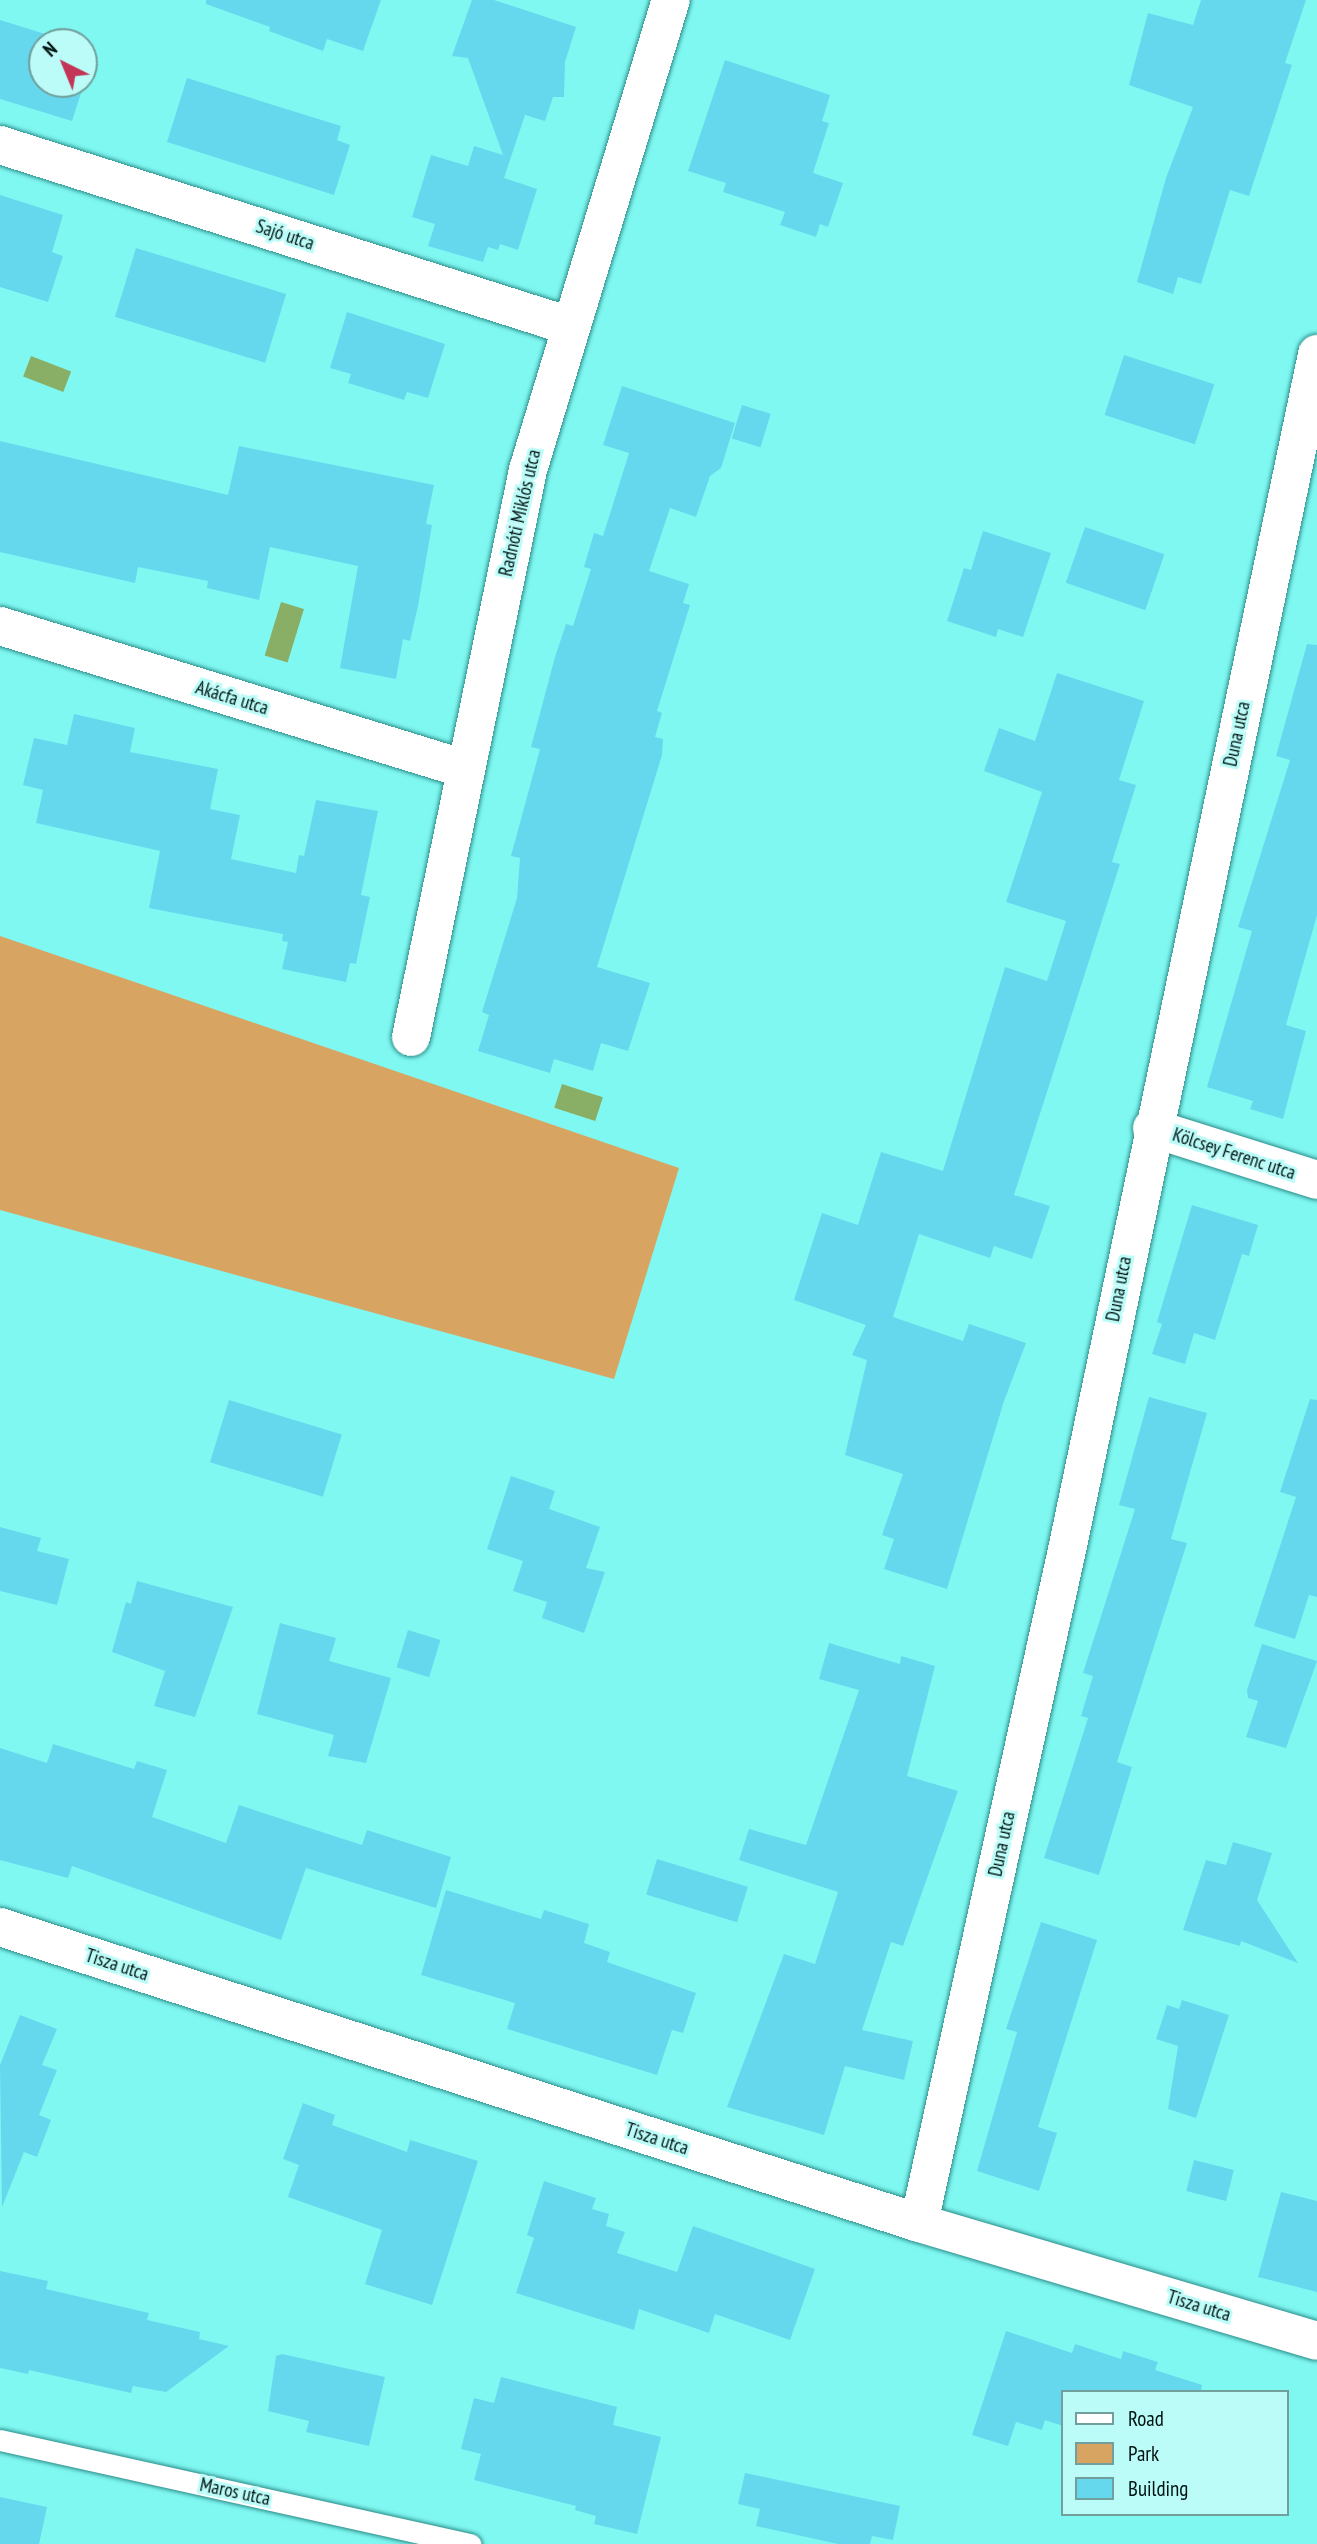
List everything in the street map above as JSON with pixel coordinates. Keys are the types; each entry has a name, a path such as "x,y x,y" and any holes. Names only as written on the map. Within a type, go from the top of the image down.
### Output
{"street":[{"name":"Radnóti Miklós utca","path":"411,1037 464,769 528,470 671,0"},
{"name":"Sajó utca","path":"0,145 570,326"},
{"name":"Duna utca","path":"919,2223 1067,1550 1152,1128 1317,354"},
{"name":"Akácfa utca","path":"0,626 464,769"},
{"name":"Kölcsey Ferenc utca","path":"1152,1128 1317,1180"},
{"name":"Tisza utca","path":"0,1927 919,2223 1317,2341"}],"lane":[{"name":"Maros utca","path":"0,2440 471,2544"}],"green space":[{"path":"0,936 679,1168 614,1379 0,1210"}],"shaded area":[{"path":"31,356 71,371 63,392 23,377"},
{"path":"281,602 304,609 288,663 265,656"},
{"path":"562,1084 603,1097 595,1121 554,1108"}],"building":[{"path":"206,0 381,0 363,51 327,39 323,51 269,31 270,27 206,4"},
{"path":"472,0 494,0 576,27 565,62 564,97 553,97 545,121 525,115 504,178 537,189 518,250 500,244 498,250 488,247 483,262 428,246 435,224 412,217 431,155 468,166 474,146 503,155 468,58 452,56"},
{"path":"1201,0 1306,0 1285,63 1292,65 1249,196 1230,190 1201,284 1178,277 1173,294 1137,282 1166,178 1193,107 1129,85 1148,13 1193,25"},
{"path":"0,20 28,29 28,98 79,98 72,121 0,99"},
{"path":"725,60 830,95 822,121 829,123 813,173 843,183 828,227 820,224 816,237 780,225 785,212 723,192 726,183 688,171"},
{"path":"187,78 341,126 337,140 350,145 334,195 167,142"},
{"path":"0,195 63,215 52,252 63,256 48,302 0,287"},
{"path":"136,248 286,294 265,363 115,317"},
{"path":"347,312 445,344 428,398 407,392 404,400 348,383 351,374 330,368"},
{"path":"1124,355 1214,384 1195,444 1105,415"},
{"path":"622,386 735,423 721,468 710,476 696,517 670,508 649,571 689,584 683,603 690,605 657,711 662,713 655,737 663,739 662,755 597,967 650,983 628,1051 601,1043 593,1071 554,1059 550,1073 478,1051 489,1015 482,1012 517,898 520,858 511,856 540,749 531,747 566,624 573,626 591,569 584,567 594,533 603,536 629,453 603,445"},
{"path":"742,405 771,414 760,447 732,438"},
{"path":"0,441 228,495 239,446 434,485 426,524 432,525 418,606 410,641 403,639 396,679 340,668 358,566 270,547 259,600 207,588 208,581 138,567 135,583 0,552"},
{"path":"1085,527 1164,554 1145,610 1066,583"},
{"path":"983,531 1051,553 1023,637 998,629 996,637 947,621 964,568 971,570"},
{"path":"1307,644 1317,645 1317,915 1286,1025 1306,1031 1283,1119 1250,1109 1253,1101 1207,1087 1252,931 1238,927 1290,760 1276,756"},
{"path":"1057,673 1144,701 1119,780 1136,785 1112,862 1120,864 1014,1195 1050,1206 1032,1259 994,1246 990,1258 919,1234 893,1317 963,1341 969,1324 1026,1343 1004,1401 947,1589 884,1569 894,1539 882,1535 903,1474 845,1455 867,1360 852,1355 866,1325 794,1300 822,1213 858,1225 881,1152 943,1171 1005,967 1047,981 1066,921 1006,902 1042,792 984,771 999,728 1035,741"},
{"path":"74,714 135,728 130,752 218,769 210,809 240,815 231,859 296,873 299,855 304,856 316,800 378,811 361,895 370,897 356,964 350,963 346,982 282,969 288,942 282,941 283,934 149,908 160,851 36,823 43,790 23,785 34,738 67,745"},
{"path":"1192,1205 1258,1225 1249,1256 1242,1254 1215,1340 1194,1333 1185,1364 1152,1354 1162,1324 1157,1322"},
{"path":"1149,1397 1207,1413 1171,1539 1187,1543 1117,1762 1132,1767 1099,1875 1044,1858 1088,1718 1081,1716 1093,1676 1083,1673 1135,1509 1119,1505"},
{"path":"1310,1399 1317,1400 1317,1597 1309,1595 1295,1639 1254,1626 1296,1497 1280,1492"},
{"path":"229,1400 342,1434 323,1497 210,1462"},
{"path":"511,1476 555,1491 549,1509 600,1527 586,1568 605,1572 584,1633 542,1618 547,1602 513,1591 523,1561 487,1549"},
{"path":"0,1527 41,1538 37,1551 69,1559 57,1605 0,1591"},
{"path":"137,1581 233,1607 195,1717 154,1706 165,1671 112,1652 126,1602 131,1604"},
{"path":"280,1623 336,1638 329,1661 391,1678 366,1763 328,1756 334,1735 257,1714"},
{"path":"408,1630 441,1640 429,1677 397,1667"},
{"path":"829,1643 900,1664 901,1656 935,1666 907,1776 958,1791 903,1946 891,1942 862,2030 913,2041 904,2080 845,2066 824,2135 727,2107 784,1954 815,1964 838,1892 739,1860 749,1829 806,1845 859,1690 819,1679"},
{"path":"1262,1644 1317,1661 1286,1748 1246,1737 1258,1701 1248,1698 1247,1690"},
{"path":"53,1744 134,1769 137,1761 167,1770 152,1817 226,1843 239,1805 362,1845 367,1830 451,1857 436,1908 306,1868 281,1940 72,1866 68,1878 0,1860 0,1748 47,1763"},
{"path":"1233,1842 1272,1853 1257,1900 1298,1963 1241,1941 1240,1946 1183,1930 1206,1860 1226,1865"},
{"path":"657,1859 748,1887 737,1922 646,1894"},
{"path":"446,1890 541,1919 544,1910 589,1924 584,1943 610,1952 607,1962 696,1993 683,2033 672,2030 657,2075 507,2029 515,2003 421,1975"},
{"path":"1041,1922 1097,1940 1038,2127 1057,2133 1039,2191 977,2171 1017,2032 1006,2029"},
{"path":"1182,2000 1229,2015 1196,2118 1168,2109 1178,2046 1156,2039 1167,2005 1179,2009"},
{"path":"20,2015 57,2029 42,2065 57,2070 39,2115 51,2120 37,2157 24,2152 2,2207 0,2065"},
{"path":"303,2103 335,2115 332,2125 407,2152 410,2140 478,2161 432,2305 365,2284 382,2230 288,2197 299,2165 283,2159"},
{"path":"1194,2160 1234,2170 1226,2201 1186,2191"},
{"path":"544,2181 596,2198 592,2209 609,2214 606,2226 625,2232 617,2253 677,2272 693,2226 815,2269 790,2340 715,2314 709,2333 639,2309 634,2330 516,2293 534,2238 527,2235"},
{"path":"1281,2192 1317,2201 1317,2292 1258,2277"},
{"path":"0,2271 48,2281 46,2289 149,2313 147,2320 200,2332 199,2339 229,2346 166,2392 133,2386 131,2393 29,2370 28,2374 0,2368"},
{"path":"1006,2331 1072,2353 1075,2344 1121,2359 1123,2351 1158,2362 1155,2370 1202,2385 1201,2390 1062,2390 1062,2426 1045,2420 1042,2430 1016,2422 1008,2446 972,2435"},
{"path":"282,2354 385,2377 369,2446 306,2432 309,2421 268,2411 276,2356"},
{"path":"501,2377 617,2407 613,2425 661,2437 637,2534 594,2524 596,2516 575,2510 576,2506 474,2480 481,2454 461,2449 474,2398 494,2403"},
{"path":"745,2473 900,2506 893,2540 872,2536 870,2544 838,2544 756,2526 760,2509 738,2504"},
{"path":"0,2497 47,2507 39,2544 0,2544"}]}
